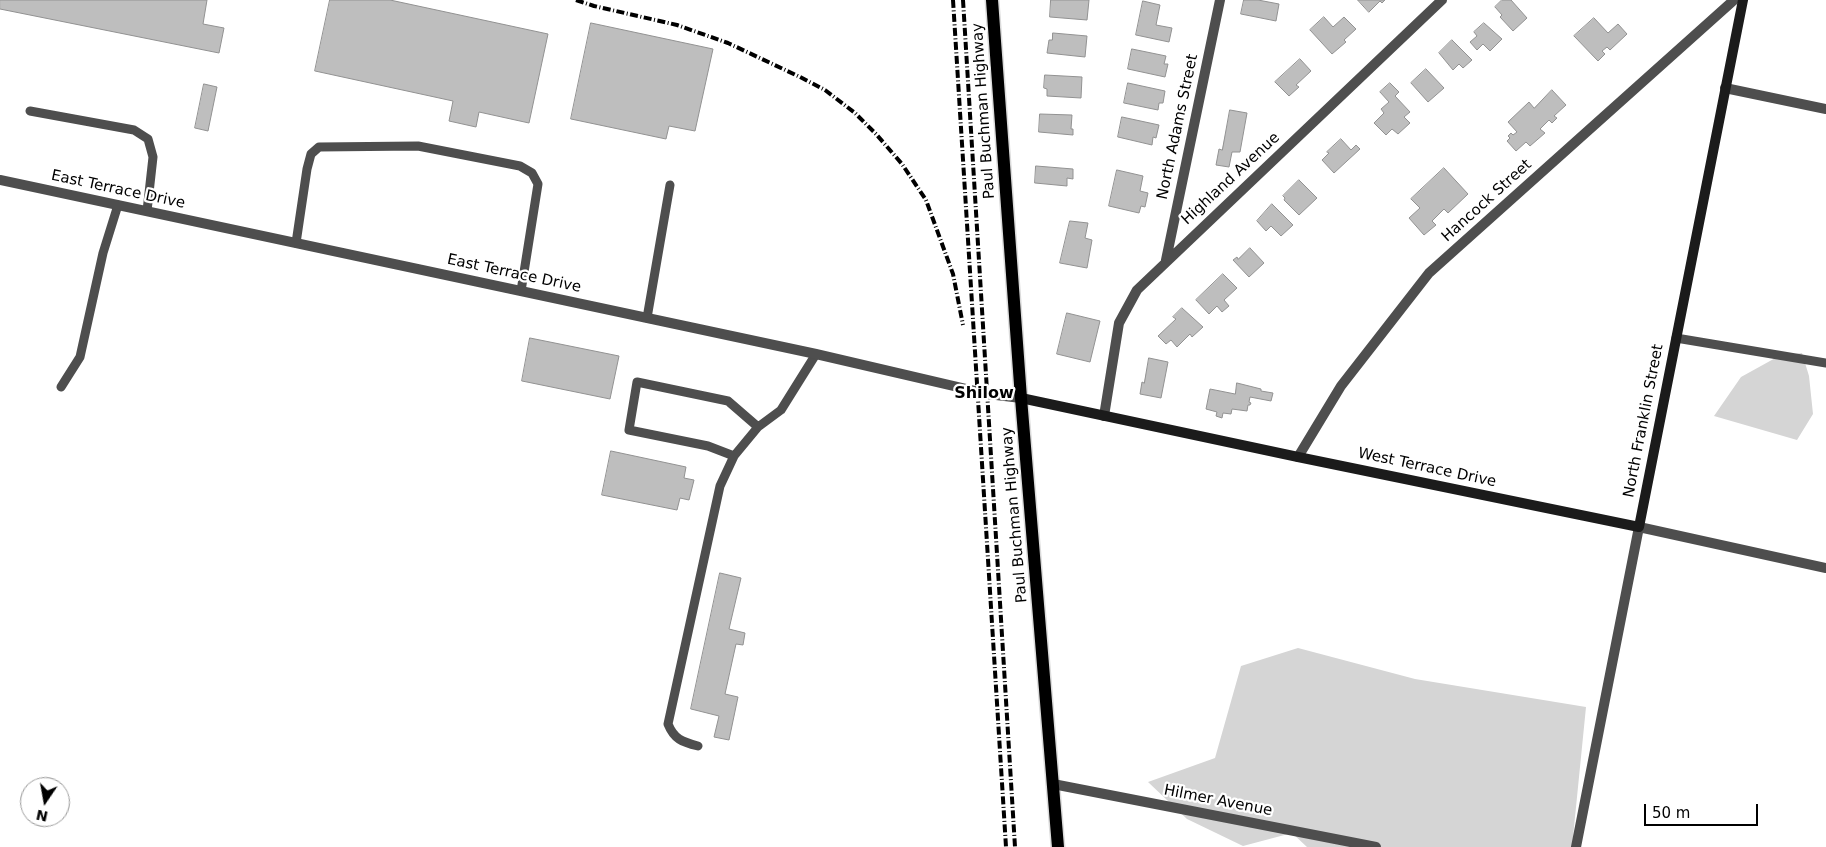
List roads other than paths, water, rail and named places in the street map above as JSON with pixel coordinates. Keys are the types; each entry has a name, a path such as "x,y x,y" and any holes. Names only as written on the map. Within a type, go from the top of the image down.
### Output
{"main road":[{"name":"Paul Buchman Highway","path":"992,0 1021,398 1058,847"}],"street":[{"name":"North Adams Street","path":"1166,260 1220,0"},
{"name":"Highland Avenue","path":"1104,416 1119,323 1137,290 1166,260 1442,0"},
{"name":"Hancock Street","path":"1298,457 1341,386 1429,273 1734,0"},
{"name":"North Franklin Street","path":"1577,847 1638,527 1743,0"},
{"path":"1725,88 1826,109"},
{"name":"East Terrace Drive","path":"0,180 816,354 988,394 1021,398"},
{"name":"West Terrace Drive","path":"1021,398 1826,568"},
{"name":"Hilmer Avenue","path":"1053,784 1376,847"}],"lane":[{"path":"30,111 134,130 148,139 153,157 147,211"},
{"path":"296,243 307,168 311,154 319,147 418,146 520,166 532,173 538,184 520,291"},
{"path":"647,318 670,185"},
{"path":"61,387 80,357 103,253 118,205"},
{"path":"1676,338 1826,363"},
{"path":"698,746 682,742 672,734 668,724 720,486 734,456 758,427 781,410 816,354"},
{"path":"734,456 708,446 629,430 637,382 728,401 758,427"}],"railway":[{"path":"576,0 677,25 728,43 825,90 855,113 902,164 926,200 953,274 963,325"},
{"path":"953,0 1006,847"},
{"path":"963,0 1015,847"}],"district":[{"name":"Shilow","path":"984,394"}]}
